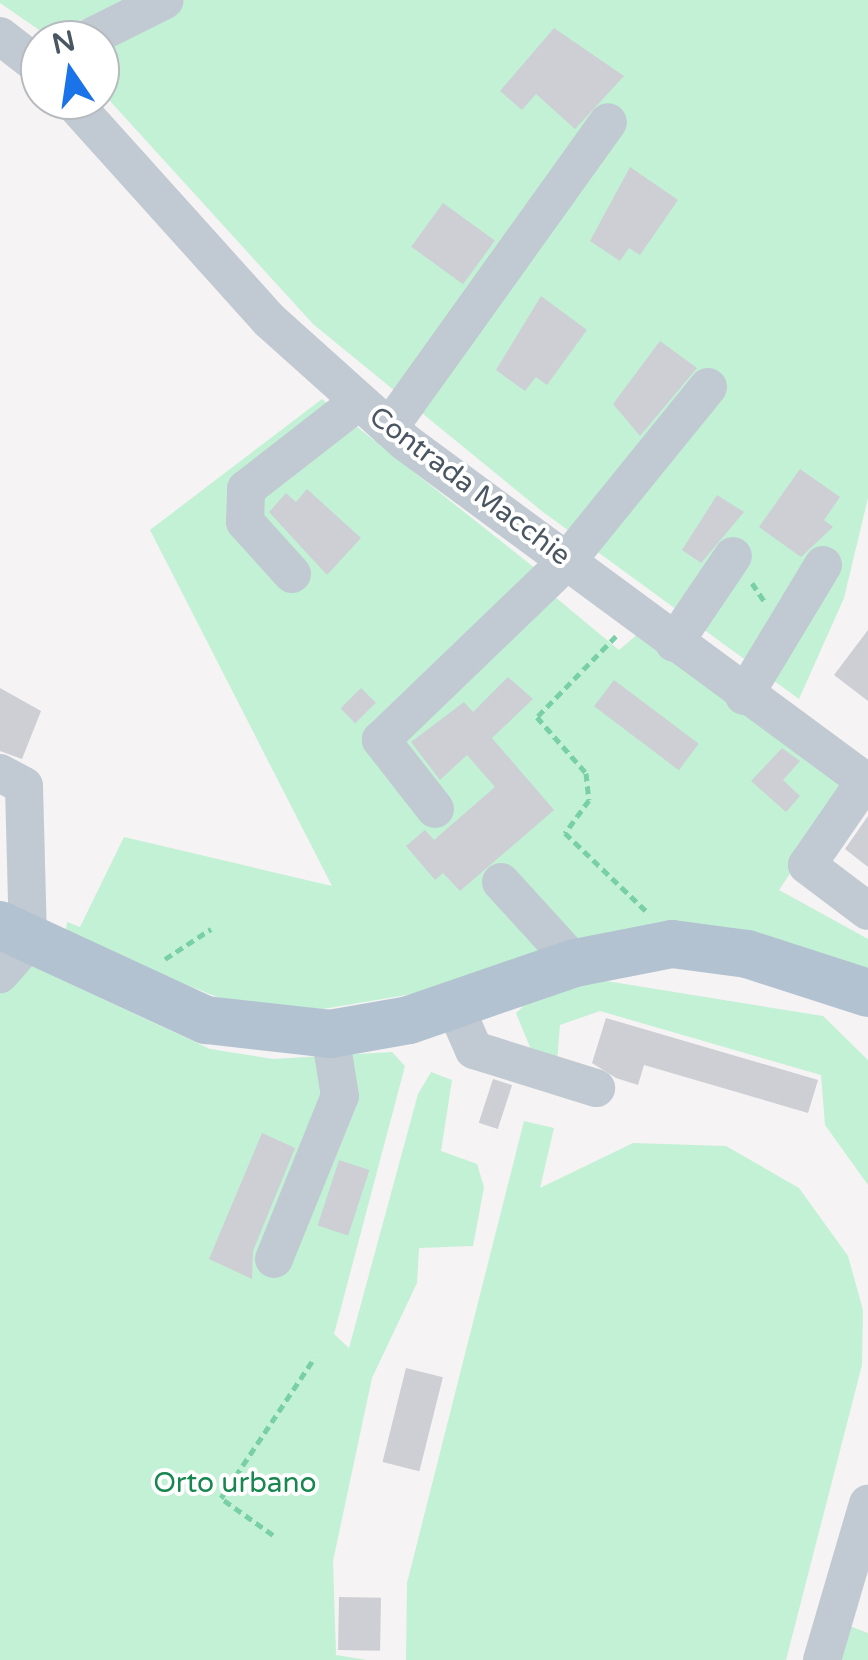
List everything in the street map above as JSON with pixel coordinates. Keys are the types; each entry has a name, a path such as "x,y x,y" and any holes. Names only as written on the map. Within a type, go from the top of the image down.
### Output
{"main road":[{"path":"9,947 134,988 206,1020 330,1034 455,1007 575,964 672,944 747,954 868,993"}],"street":[{"path":"120,22 164,0"},
{"name":"Contrada Macchie","path":"89,120 270,320 389,428 744,696 867,782"},
{"path":"389,428 608,122"},
{"path":"435,809 381,740 567,560 708,388"},
{"path":"292,574 244,522 246,488 359,401"},
{"path":"674,642 733,556"},
{"path":"744,696 823,564"},
{"path":"0,773 24,786 9,947"},
{"path":"867,782 807,865 868,912"},
{"path":"500,882 575,964"},
{"path":"455,1007 474,1050 596,1088"},
{"path":"274,1258 340,1096 330,1034"},
{"path":"822,1660 868,1504"}],"path":[{"path":"733,556 783,628"},
{"path":"636,615 536,717 586,773 589,800 570,819 565,832 672,944"},
{"path":"134,988 211,929"},
{"path":"273,1534 222,1498 315,1357"}],"green space":[{"path":"0,0 135,0 82,20 25,20"},
{"path":"185,0 868,0 868,498 844,598 799,699 543,512 313,324 120,112 120,34"},
{"path":"322,399 541,573 537,582 619,650 639,633 847,788 779,890 868,939 868,977 801,954 448,988 311,1011 245,1008 65,937 67,922 80,927 124,837 332,886 150,530"},
{"name":"Orto urbano","path":"0,951 210,1049 273,1059 392,1052 405,1066 334,1334 349,1348 418,1094 431,1072 452,1080 441,1151 477,1164 484,1187 473,1246 419,1248 417,1283 372,1378 333,1561 336,1655 367,1660 0,1660"},
{"path":"594,979 823,1016 868,1060 868,1185 825,1125 821,1075 600,1011 560,1025 557,1062 532,1052 516,1013 533,997"},
{"path":"524,1121 554,1128 540,1188 633,1143 726,1146 799,1188 848,1256 863,1310 862,1365 786,1660 406,1660 407,1583"},
{"path":"844,1624 868,1633 868,1660 832,1660"}],"building":[{"path":"554,28 624,76 575,129 536,94 522,110 500,91"},
{"path":"630,167 678,200 640,255 629,248 620,261 590,241"},
{"path":"443,203 495,241 463,284 411,247"},
{"path":"541,296 587,330 547,385 536,377 525,391 496,370"},
{"path":"660,341 697,368 640,436 613,404"},
{"path":"800,469 840,497 824,520 833,527 801,557 759,527"},
{"path":"307,489 361,538 327,575 269,512 286,493 296,502"},
{"path":"717,495 744,512 701,563 682,550"},
{"path":"868,630 868,701 834,675"},
{"path":"508,677 533,699 492,738 554,810 460,891 443,873 435,880 406,846 425,830 434,840 495,787 467,755 440,780 411,742 464,702 473,712"},
{"path":"614,680 699,744 679,770 594,706"},
{"path":"0,688 41,711 22,759 0,751"},
{"path":"361,688 376,703 355,723 340,709"},
{"path":"782,748 800,761 783,780 800,796 786,812 751,781"},
{"path":"868,816 868,867 845,849"},
{"path":"606,1018 818,1080 808,1113 644,1065 638,1085 616,1078 592,1063"},
{"path":"493,1079 512,1085 498,1129 479,1123"},
{"path":"262,1133 295,1148 253,1251 252,1279 209,1259"},
{"path":"339,1160 369,1170 348,1236 318,1226"},
{"path":"406,1368 443,1377 419,1471 383,1462"},
{"path":"339,1597 381,1598 380,1651 338,1650"}]}
